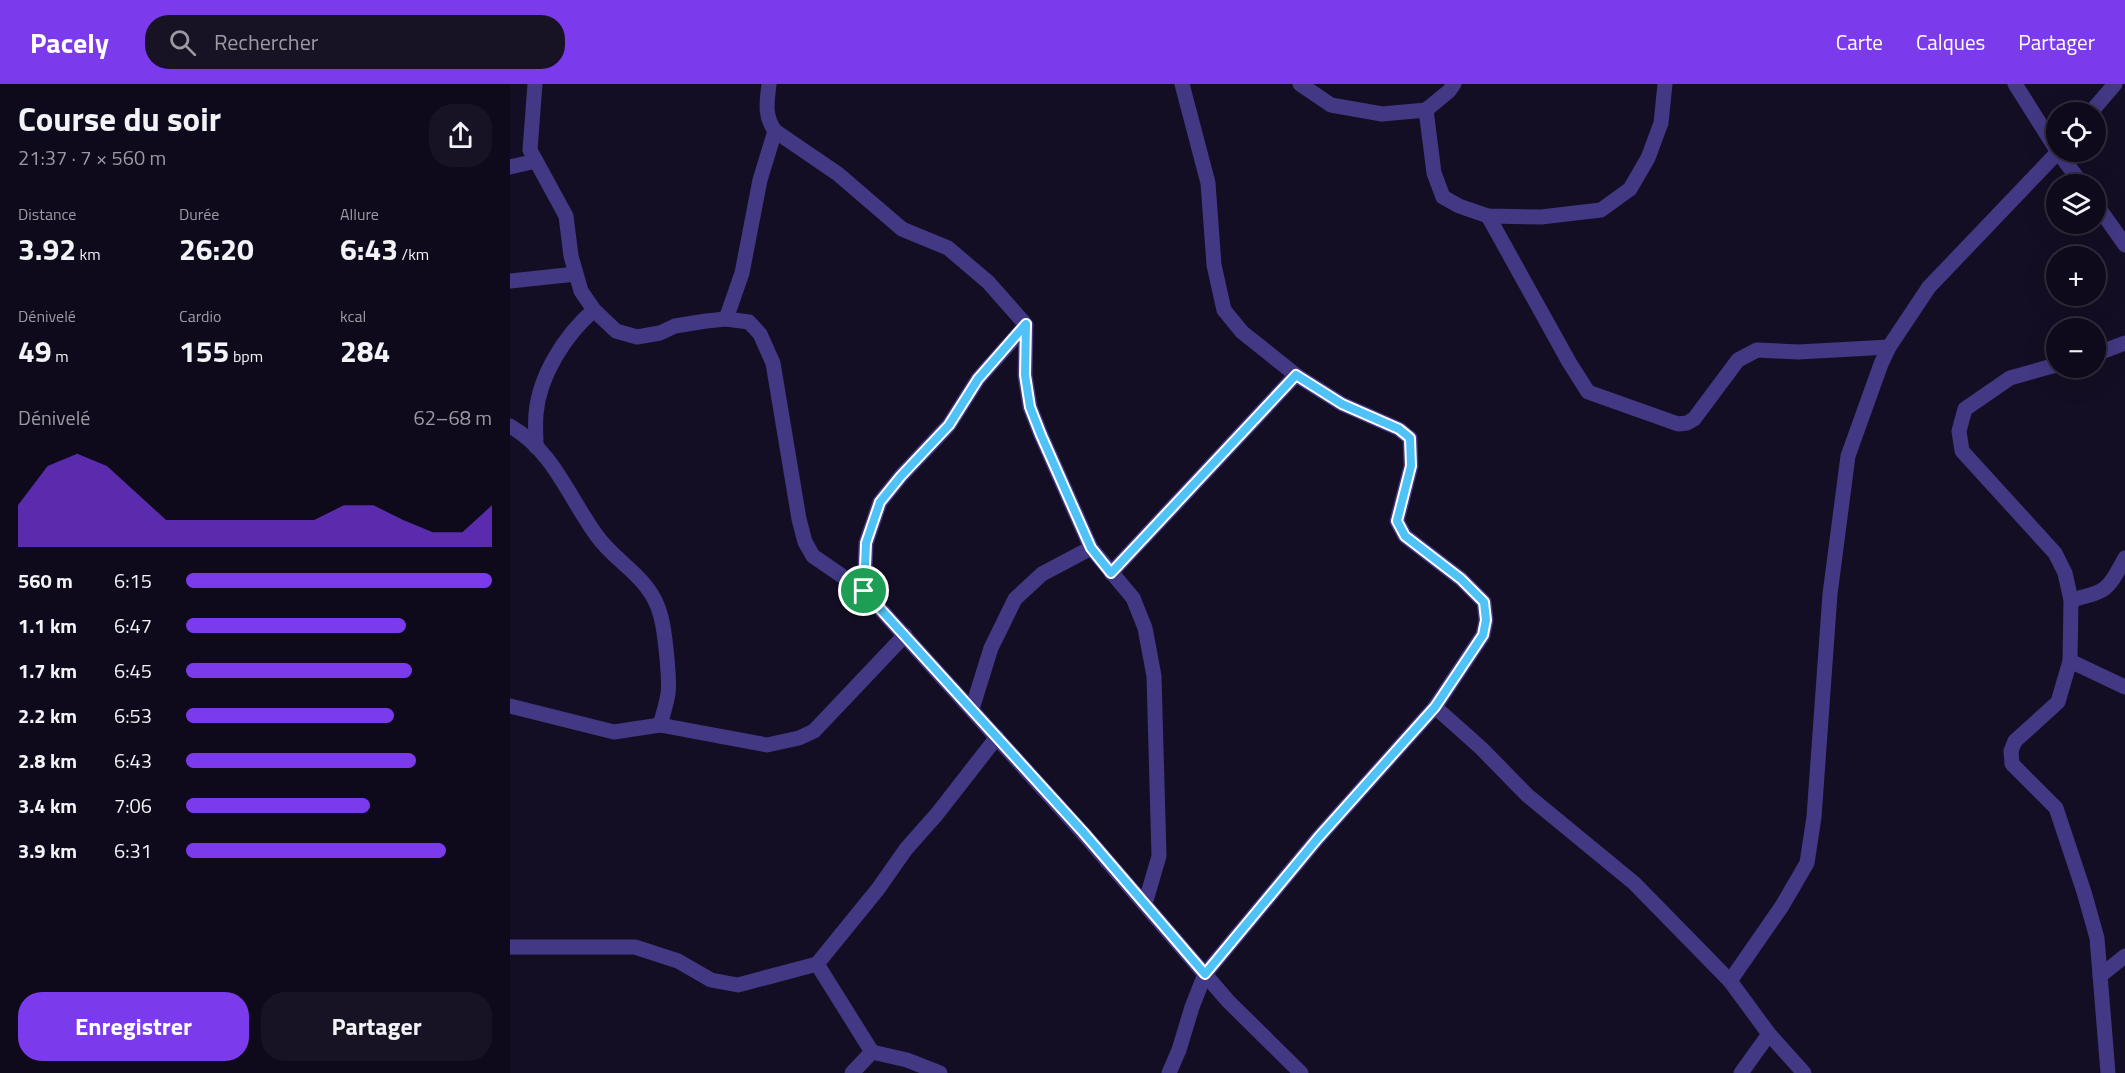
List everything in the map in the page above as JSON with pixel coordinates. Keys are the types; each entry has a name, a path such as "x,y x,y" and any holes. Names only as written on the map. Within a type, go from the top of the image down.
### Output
{"street":[{"path":"535,84 530,150 566,216 571,256 581,291 594,310 616,331 637,337 660,333 675,326 726,319 749,322 760,334 773,363 805,542 813,556 864,591 997,737 1228,1001 1301,1073"},
{"path":"769,84 766,110 768,122 775,131 838,174 902,228 948,248 988,282 1026,324 1025,375 1030,407 1091,548 1133,598 1145,628 1154,676 1159,856 1145,904"},
{"path":"1169,1073 1205,974 1318,838 1435,707 1483,635 1486,620 1484,602 1461,579 1405,536 1397,521 1411,466 1410,438 1399,429 1342,404 1296,375 1242,332 1224,310 1214,265 1208,183 1182,84"},
{"path":"1300,84 1331,105 1382,114 1426,110 1454,84"},
{"path":"1426,110 1434,173 1443,197 1459,206 1488,216 1541,217 1600,210 1630,189 1648,158 1661,123 1665,84"},
{"path":"2015,84 2046,132"},
{"path":"2100,102 2115,84"},
{"path":"726,319 742,273 760,180 775,131"},
{"path":"510,167 536,161"},
{"path":"1730,981 1782,906 1807,863 1814,817 1830,594 1848,456 1881,364 1890,346 1929,287 2048,162"},
{"path":"1488,216 1588,392 1657,418 1678,424 1694,419 1738,360 1757,350 1798,352 1890,346"},
{"path":"2106,218 2124,242"},
{"path":"510,281 576,274"},
{"path":"536,447 536,413 544,380 554,359 577,324 594,310"},
{"path":"864,591 866,543 880,502 949,425 978,379 1026,324"},
{"path":"2106,350 2125,343"},
{"path":"2046,369 2010,378 1965,409 1959,431 1962,451 2055,553 2065,573 2071,600 2070,662 2058,702 2015,741 2011,751 2012,764 2055,808 2084,892 2097,938 2108,1073"},
{"path":"1111,573 1296,375"},
{"path":"510,426 549,459 598,537 648,585 661,616 666,664 668,693 660,725"},
{"path":"972,709 991,648 1015,600 1042,574 1091,548"},
{"path":"2071,600 2101,593 2112,582 2125,558"},
{"path":"510,706 614,732 660,725 767,745 799,738 814,731 905,635"},
{"path":"2070,662 2125,687"},
{"path":"1435,707 1527,795 1634,883 1730,981 1769,1034 1804,1073"},
{"path":"510,947 635,947 678,961 711,980 738,985 817,964 997,737"},
{"path":"2100,976 2125,956"},
{"path":"817,964 872,1052 907,1060 940,1073"},
{"path":"1741,1073 1769,1034"},
{"path":"852,1073 872,1052"}],"route":[{"path":"1026,324 1025,375 1030,407 1091,548 1111,573 1296,375 1342,404 1399,429 1410,438 1411,466 1397,521 1405,536 1461,579 1484,602 1486,620 1483,635 1435,707 1318,838 1205,974 1083,832 864,591 866,543 880,502 949,425 978,379 1026,324"}]}
